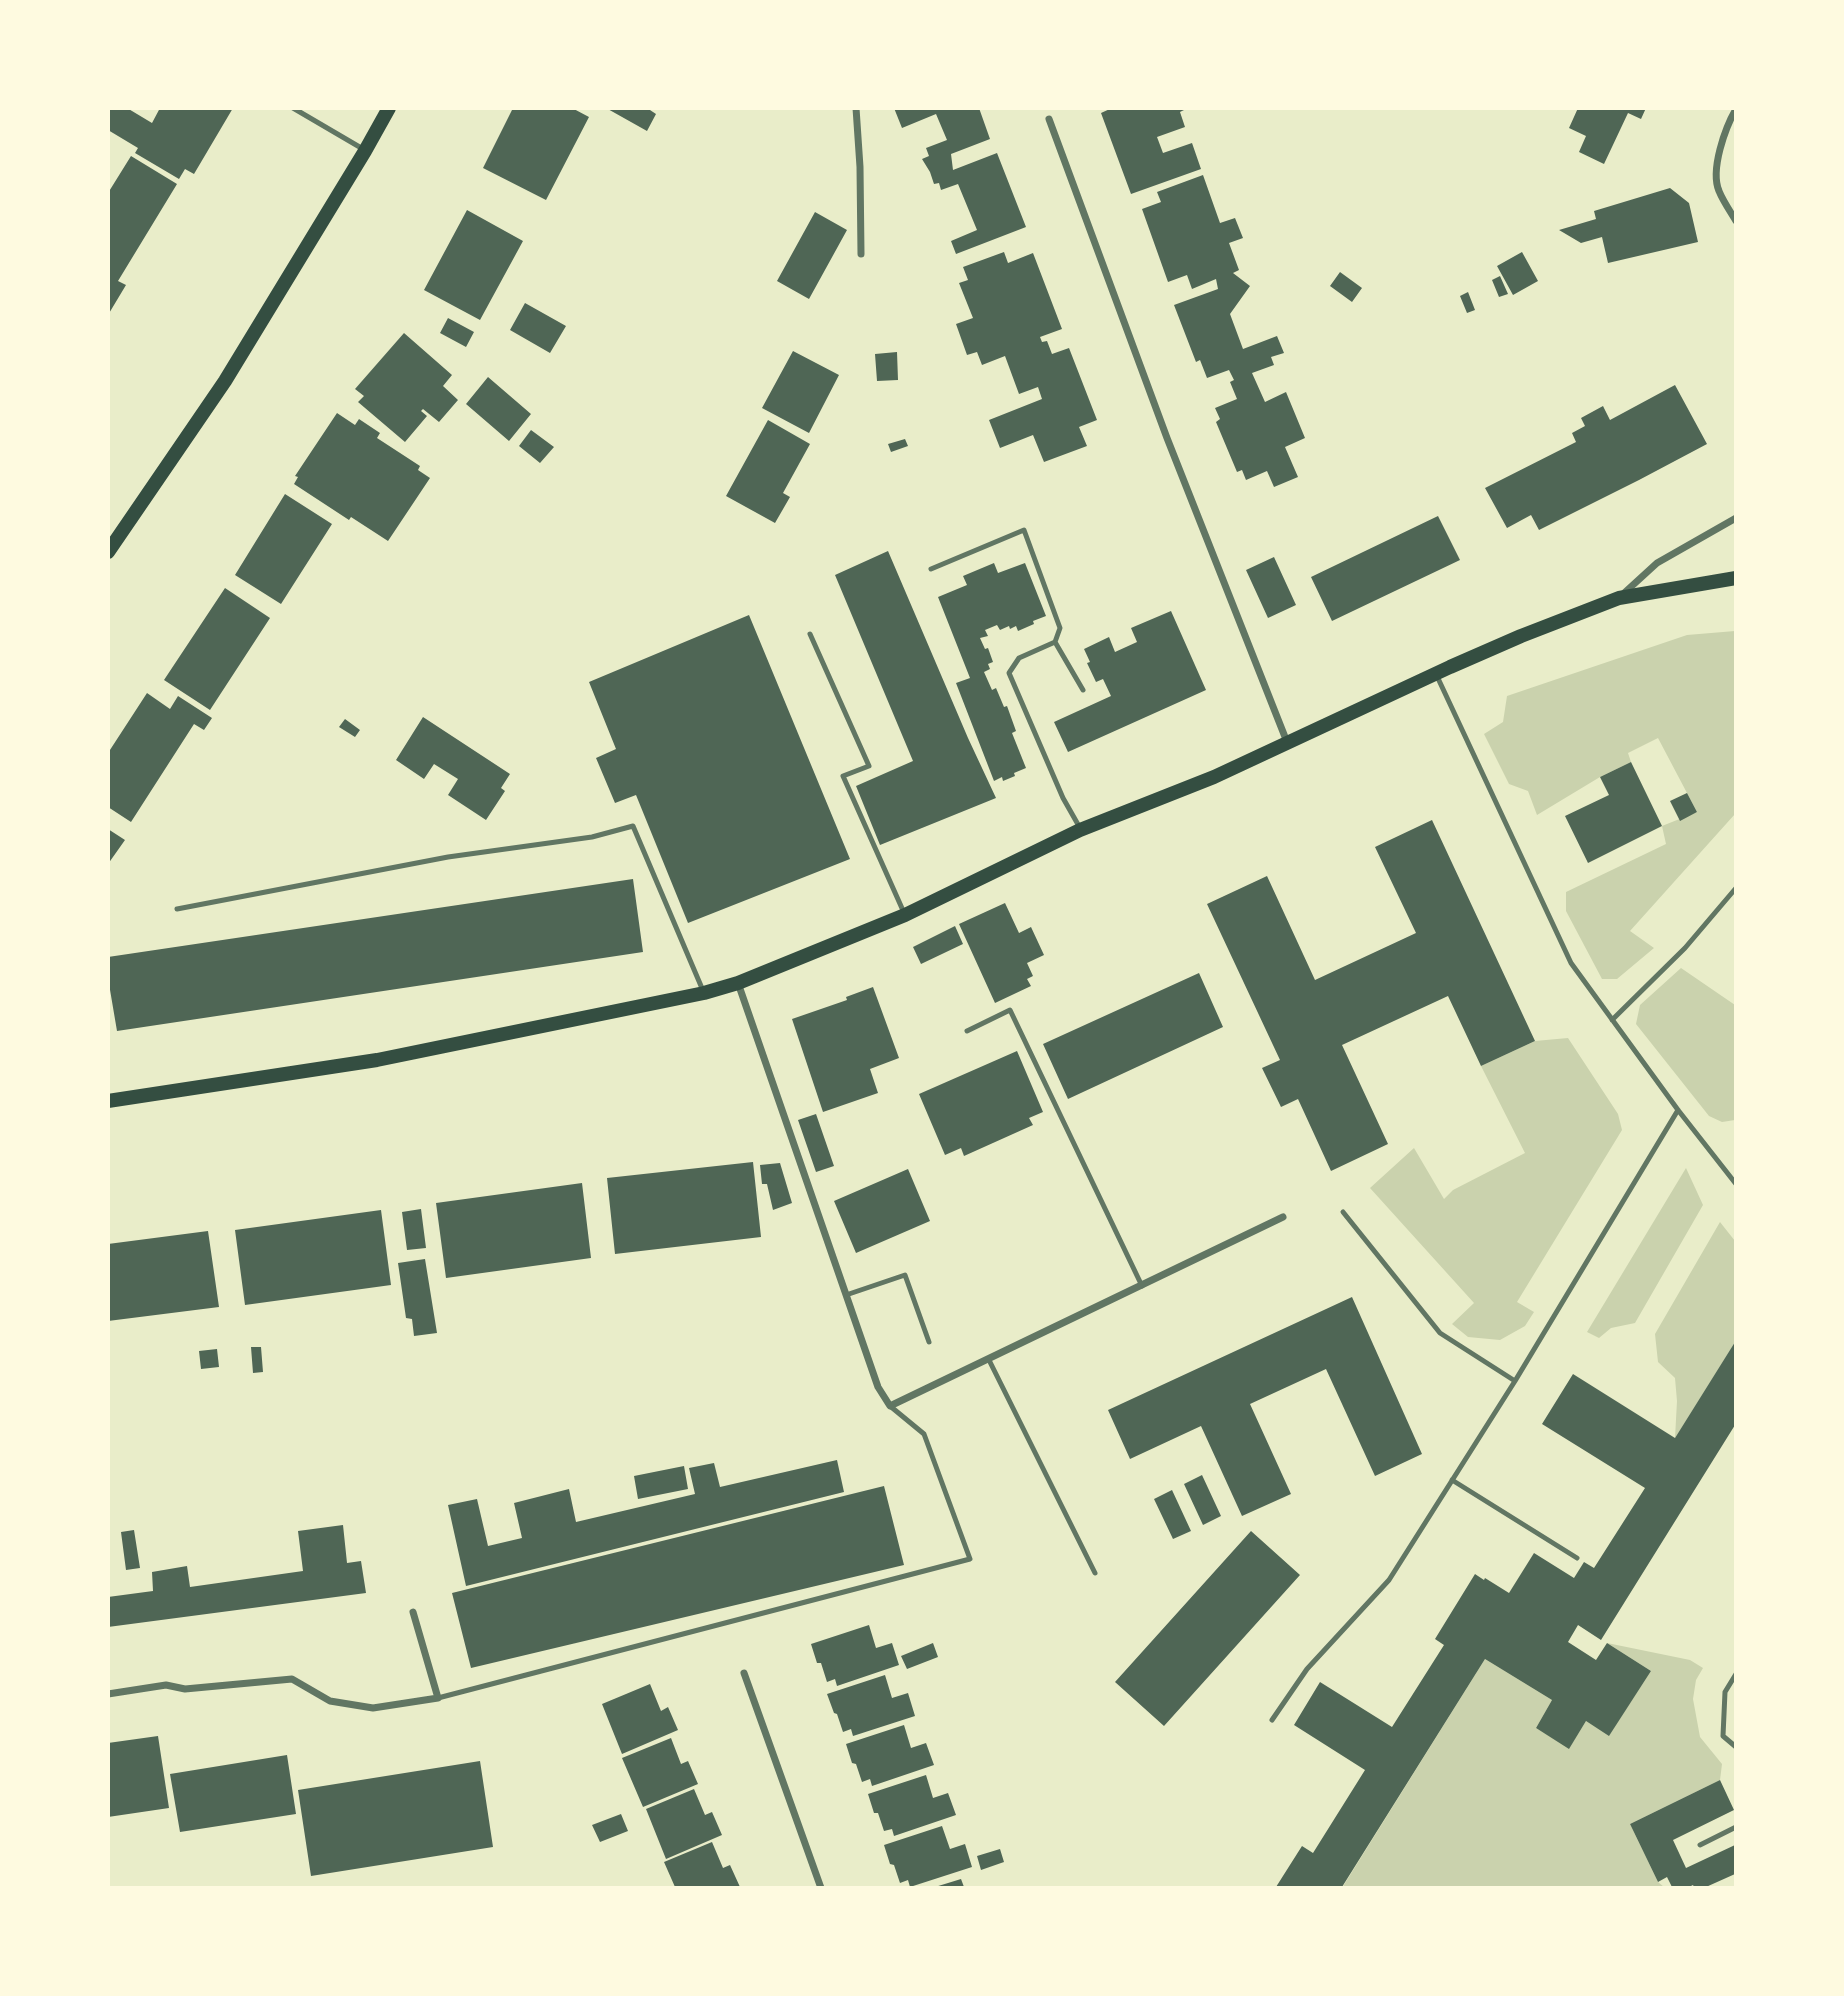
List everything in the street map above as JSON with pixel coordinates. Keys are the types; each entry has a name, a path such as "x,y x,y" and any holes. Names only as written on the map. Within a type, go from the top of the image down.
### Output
{"main road":[{"path":"108,552 225,381 365,151 388,108"},
{"path":"108,1101 377,1060 704,993 738,983 905,915 1080,830 1214,777 1521,636 1619,598 1735,578"}],"street":[{"path":"856,108 861,254"},
{"path":"1735,109 1729,120 1716,170 1718,189 1735,221"},
{"path":"1049,119 1167,438 1287,742"},
{"path":"1619,598 1657,563 1735,518"},
{"path":"738,983 878,1387 890,1406 1283,1217"},
{"path":"108,1694 166,1685 185,1689 292,1679 330,1701 373,1708 439,1698 414,1612"},
{"path":"744,1673 821,1888"}],"lane":[{"path":"293,108 365,151"},
{"path":"931,569 1024,530 1060,628 1055,642 1019,659 1009,673 1063,798 1080,830"},
{"path":"810,634 869,766 843,776 905,915"},
{"path":"1055,642 1083,690"},
{"path":"1436,674 1571,963 1735,1184"},
{"path":"177,909 448,857 592,837 633,826 704,993"},
{"path":"1612,1020 1685,948 1735,888"},
{"path":"968,1031 1010,1010 1142,1286"},
{"path":"1272,1720 1307,1669 1389,1580 1515,1381 1678,1110"},
{"path":"1343,1212 1440,1333 1515,1381"},
{"path":"846,1296 905,1275 929,1342"},
{"path":"989,1360 1095,1573"},
{"path":"439,1698 970,1559 924,1434 890,1406"},
{"path":"1452,1480 1577,1558"},
{"path":"1735,1674 1725,1692 1723,1736 1735,1747"},
{"path":"1700,1845 1735,1827"}],"green space":[{"path":"1735,631 1735,814 1630,931 1654,948 1617,979 1602,979 1566,911 1566,892 1666,844 1662,826 1697,812 1658,738 1628,753 1631,762 1600,777 1537,815 1528,791 1509,784 1484,734 1503,722 1507,696 1687,635"},
{"path":"1681,968 1735,1005 1735,1120 1722,1122 1709,1116 1636,1024 1640,1005"},
{"path":"1568,1038 1618,1114 1622,1130 1517,1302 1534,1312 1525,1326 1500,1340 1468,1337 1452,1324 1474,1303 1370,1188 1414,1148 1444,1199 1453,1190 1525,1153 1481,1066 1535,1041"},
{"path":"1686,1168 1703,1205 1635,1323 1611,1328 1599,1338 1587,1332"},
{"path":"1720,1222 1735,1241 1735,1342 1675,1438 1675,1378 1658,1362 1655,1334"},
{"path":"1607,1643 1690,1660 1703,1668 1696,1680 1693,1699 1700,1737 1722,1764 1720,1780 1630,1824 1658,1882 1664,1887 1342,1888 1485,1659 1552,1700 1536,1728 1569,1748 1586,1721 1609,1735 1651,1671"}],"building":[{"path":"109,108 127,108 152,123 160,108 233,108 194,174 185,169 179,179 135,153 138,148 108,130"},
{"path":"513,108 572,108 589,117 546,200 483,168"},
{"path":"606,108 647,108 656,114 647,131"},
{"path":"894,108 979,108 990,139 951,154 953,170 997,153 1026,227 956,254 951,241 977,230 958,184 941,190 939,183 934,184 922,159 929,156 926,148 947,140 936,114 902,128"},
{"path":"1112,108 1188,108 1180,112 1185,127 1157,137 1163,153 1192,143 1201,169 1131,194 1101,113"},
{"path":"1578,108 1646,108 1641,119 1628,113 1604,164 1579,152 1586,136 1569,128"},
{"path":"131,156 177,184 118,281 126,285 108,315 108,193"},
{"path":"1203,175 1220,223 1235,218 1243,238 1229,243 1239,270 1233,273 1250,286 1230,314 1243,349 1277,336 1284,353 1271,357 1274,365 1252,373 1265,402 1286,392 1305,438 1285,447 1298,477 1274,487 1267,471 1246,480 1242,470 1237,472 1216,422 1220,419 1215,408 1237,399 1230,382 1234,380 1229,370 1207,378 1200,360 1196,362 1174,305 1218,289 1216,279 1192,289 1187,275 1168,282 1142,209 1161,202 1157,192"},
{"path":"1670,188 1689,203 1698,242 1608,263 1602,237 1581,243 1559,230 1596,219 1594,211"},
{"path":"467,210 523,241 480,320 424,290"},
{"path":"815,212 847,230 809,299 777,281"},
{"path":"1004,252 1008,263 1033,253 1062,329 1040,337 1042,342 1047,341 1052,354 1069,348 1097,420 1079,427 1087,446 1044,462 1033,435 1000,448 989,420 1042,399 1038,387 1019,394 1005,356 982,365 977,352 967,355 956,324 973,318 959,283 968,280 963,267"},
{"path":"1522,252 1538,281 1513,295 1497,266"},
{"path":"1340,272 1362,288 1352,302 1330,286"},
{"path":"1500,276 1508,294 1499,297 1492,280"},
{"path":"1468,292 1475,310 1467,313 1460,296"},
{"path":"525,303 566,326 550,353 510,330"},
{"path":"448,318 474,332 466,347 440,333"},
{"path":"404,333 452,375 443,386 458,400 439,422 423,409 421,411 427,416 405,442 358,402 364,396 355,389"},
{"path":"793,351 839,375 809,433 762,408"},
{"path":"897,352 898,380 877,381 875,354"},
{"path":"488,377 531,414 509,441 466,404"},
{"path":"1675,385 1707,444 1539,530 1531,515 1507,528 1485,488 1576,442 1572,433 1585,426 1581,418 1603,406 1610,420"},
{"path":"337,413 355,425 359,419 380,433 377,438 420,466 418,470 430,478 388,541 351,517 349,520 294,484 298,477 295,476"},
{"path":"768,420 810,444 783,493 790,497 775,523 726,496"},
{"path":"531,430 554,447 540,463 519,446"},
{"path":"905,439 908,446 891,452 888,444"},
{"path":"285,494 332,524 281,604 235,575"},
{"path":"1438,516 1460,560 1332,621 1311,577"},
{"path":"888,551 996,798 880,845 856,786 913,761 835,575"},
{"path":"1274,557 1296,605 1268,618 1246,570"},
{"path":"994,563 998,573 1025,563 1046,616 1018,631 1016,626 1000,630 997,625 985,630 988,636 980,638 985,649 988,648 993,662 988,664 990,669 984,672 992,690 996,688 1004,707 1007,706 1016,731 1012,733 1026,768 1003,781 1002,777 994,781 956,683 970,678 938,597 967,585 963,576"},
{"path":"225,588 270,618 210,710 164,680"},
{"path":"1171,611 1206,690 1068,752 1054,722 1111,696 1103,679 1096,682 1084,649 1109,637 1115,652 1137,642 1131,628"},
{"path":"749,615 850,859 688,923 636,795 615,803 596,758 616,749 589,682"},
{"path":"147,693 170,709 178,696 212,718 204,730 194,724 131,822 108,807 108,753"},
{"path":"423,717 510,774 501,788 505,791 486,820 448,795 458,779 434,764 424,779 396,760"},
{"path":"345,719 360,730 355,737 339,727"},
{"path":"1631,762 1662,826 1588,863 1565,816 1609,795 1600,777"},
{"path":"1687,793 1697,812 1680,821 1670,801"},
{"path":"1432,820 1535,1041 1481,1066 1448,996 1342,1045 1388,1144 1331,1171 1298,1099 1281,1107 1262,1068 1280,1060 1207,904 1267,876 1315,980 1416,933 1375,847"},
{"path":"108,829 125,840 108,864"},
{"path":"633,879 643,952 117,1031 108,978 108,957"},
{"path":"1005,903 1019,933 1031,927 1044,955 1027,963 1033,976 1027,979 1031,986 995,1003 959,924"},
{"path":"955,926 963,944 921,964 913,947"},
{"path":"1199,973 1223,1027 1068,1099 1043,1044"},
{"path":"873,987 899,1058 870,1069 878,1093 823,1112 792,1019 847,1000 846,997"},
{"path":"1017,1051 1043,1112 1029,1118 1033,1125 964,1156 961,1148 945,1155 919,1094"},
{"path":"816,1114 834,1166 816,1172 798,1120"},
{"path":"753,1162 761,1237 615,1254 607,1178"},
{"path":"780,1163 792,1203 773,1210 767,1184 762,1184 760,1165"},
{"path":"908,1169 930,1221 856,1253 834,1201"},
{"path":"582,1183 591,1258 446,1278 436,1203"},
{"path":"421,1209 426,1248 407,1250 402,1212"},
{"path":"381,1210 391,1285 245,1305 235,1230"},
{"path":"208,1231 219,1307 108,1321 108,1244"},
{"path":"425,1259 437,1333 414,1336 412,1319 406,1318 398,1263"},
{"path":"1352,1297 1422,1454 1375,1476 1326,1369 1250,1404 1291,1494 1242,1516 1201,1426 1130,1459 1108,1410"},
{"path":"1735,1342 1735,1425 1601,1640 1578,1625 1568,1642 1596,1660 1607,1643 1651,1671 1609,1736 1586,1721 1569,1749 1536,1728 1552,1700 1485,1659 1342,1887 1276,1887 1302,1846 1313,1853 1365,1770 1294,1725 1320,1682 1392,1727 1444,1645 1435,1639 1475,1574 1509,1593 1534,1553 1574,1578 1584,1562 1594,1568 1645,1488 1542,1424 1573,1374 1675,1438"},
{"path":"251,1347 261,1347 263,1372 253,1373"},
{"path":"217,1349 219,1367 201,1369 199,1351"},
{"path":"837,1460 844,1492 466,1586 448,1505 477,1499 488,1546 522,1538 514,1503 569,1489 576,1522 695,1494 689,1468 714,1463 720,1487"},
{"path":"684,1466 688,1489 638,1499 634,1476"},
{"path":"1202,1475 1221,1516 1203,1525 1184,1484"},
{"path":"884,1486 904,1565 471,1668 452,1593"},
{"path":"1172,1490 1191,1531 1173,1539 1154,1499"},
{"path":"343,1525 347,1563 361,1561 366,1593 108,1627 108,1597 153,1591 152,1572 187,1566 190,1587 303,1571 298,1531"},
{"path":"134,1530 140,1568 126,1570 121,1532"},
{"path":"1251,1531 1300,1575 1164,1726 1115,1682"},
{"path":"869,1625 876,1648 892,1643 899,1665 837,1686 835,1679 827,1682 811,1644"},
{"path":"933,1643 938,1657 907,1669 901,1656"},
{"path":"885,1675 892,1698 908,1693 915,1716 853,1736 851,1729 843,1732 827,1694"},
{"path":"650,1684 661,1711 668,1707 678,1730 622,1754 602,1704"},
{"path":"904,1725 911,1748 926,1743 934,1765 872,1786 870,1779 862,1782 846,1744"},
{"path":"158,1736 169,1808 108,1817 108,1743"},
{"path":"671,1738 681,1764 688,1761 698,1784 643,1807 622,1758"},
{"path":"287,1755 296,1814 180,1832 170,1774"},
{"path":"480,1761 493,1847 311,1876 298,1790"},
{"path":"926,1775 933,1798 948,1793 956,1815 894,1836 892,1829 884,1831 868,1794"},
{"path":"1720,1780 1734,1810 1673,1840 1686,1868 1735,1845 1735,1874 1706,1887 1672,1887 1667,1877 1658,1882 1630,1824"},
{"path":"694,1789 705,1815 712,1812 722,1835 666,1859 646,1809"},
{"path":"621,1814 628,1831 600,1842 592,1825"},
{"path":"942,1826 950,1849 965,1844 972,1867 910,1887 908,1880 900,1883 884,1845"},
{"path":"712,1842 723,1868 730,1865 740,1887 675,1887 664,1862"},
{"path":"1000,1849 1004,1862 981,1870 977,1856"},
{"path":"961,1879 964,1887 935,1887"}]}
